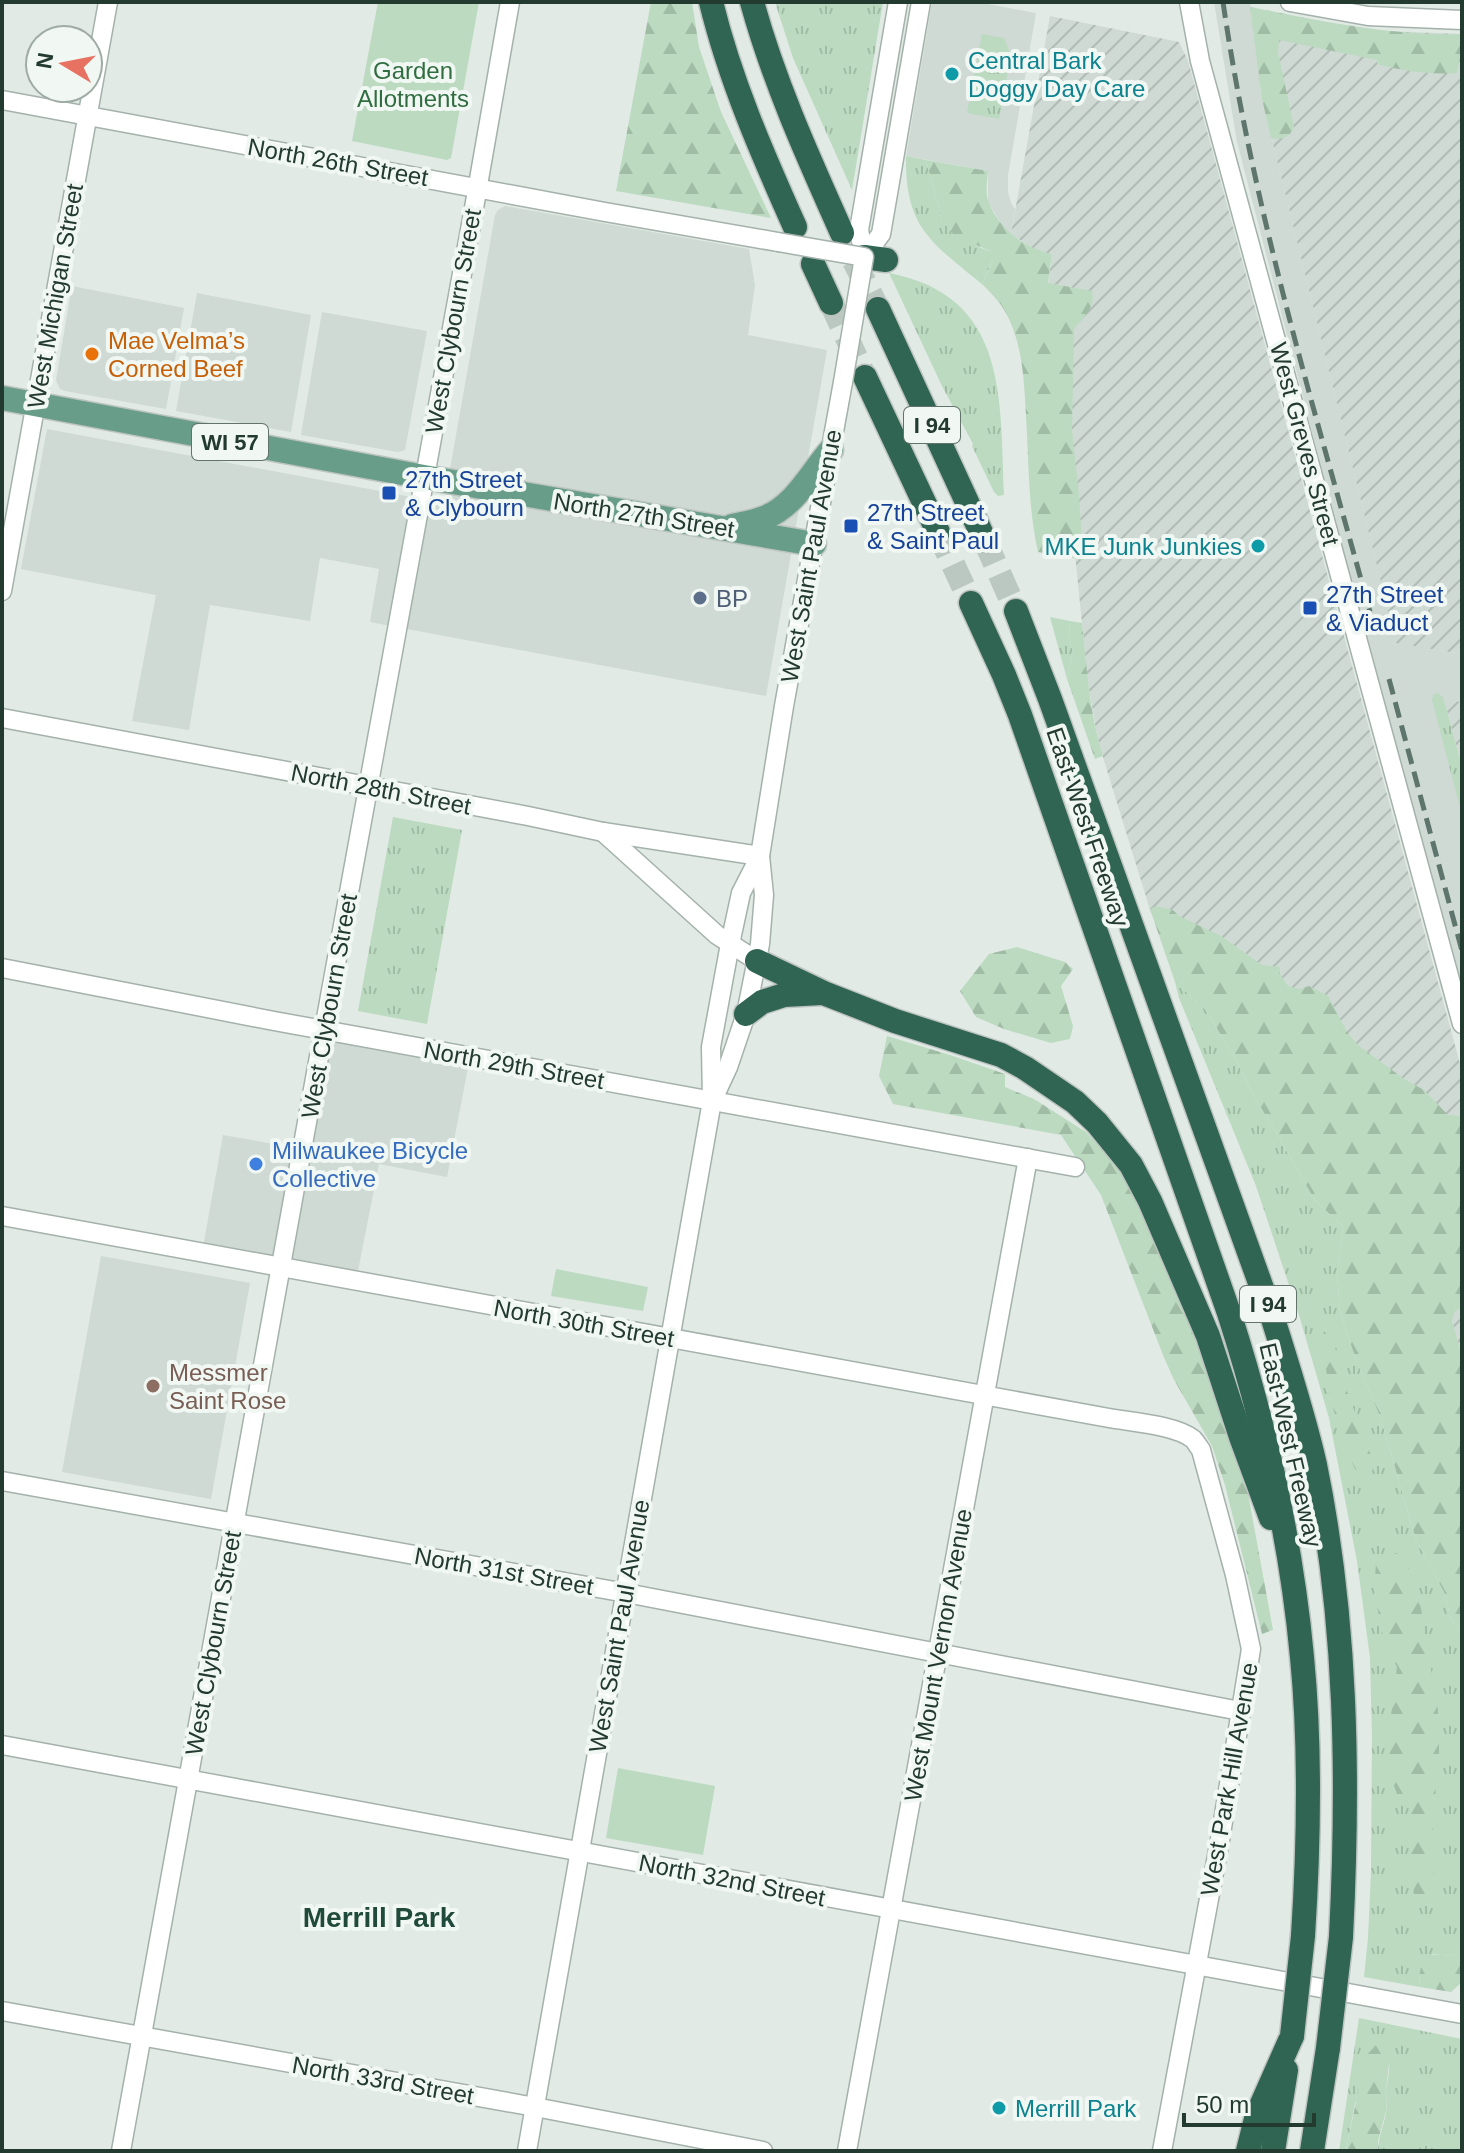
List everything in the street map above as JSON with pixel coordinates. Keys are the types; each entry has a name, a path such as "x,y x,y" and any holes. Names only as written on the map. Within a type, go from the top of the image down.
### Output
{"highway":[{"path":"711,2 787,234"},
{"path":"752,2 790,115 842,233"},
{"path":"813,264 831,303"},
{"name":"I 94","path":"878,309 985,541"},
{"name":"I 94","path":"854,380 938,532"},
{"name":"East-West Freeway","path":"971,603 1020,715 1229,1313 1251,1382 1284,1527 1306,1701 1308,1842 1303,1936 1292,2036 1273,2151"},
{"name":"East-West Freeway","path":"1016,611 1273,1319 1314,1465 1336,1598 1343,1692 1346,1807 1341,1937 1312,2151"},
{"path":"757,961 826,994 895,1021 1001,1055 1075,1102 1097,1123 1131,1165 1150,1201 1208,1336 1291,1573"},
{"path":"746,1014 762,1002 784,995 826,994"},
{"path":"1248,2151 1257,2115 1292,2036"}],"main road":[{"name":"North 27th Street","path":"2,398 424,477 814,544"},
{"path":"724,528 767,517 778,510 804,486 831,450"}],"street":[{"name":"West Michigan Street","path":"2,591 108,2"},
{"name":"West Clybourn Street","path":"121,2151 510,2"},
{"name":"West Saint Paul Avenue","path":"875,253 859,230 898,2"},
{"name":"West Saint Paul Avenue","path":"712,1101 728,1067 746,1014 757,961 764,895 760,856 831,450 854,380 921,2"},
{"name":"West Greves Street","path":"1189,2 1200,61 1462,1024"},
{"path":"1290,2 1458,21"},
{"name":"North 26th Street","path":"2,100 612,214 787,234 875,253"},
{"name":"North 28th Street","path":"2,718 603,832 760,856"},
{"path":"603,832 730,944 757,961"},
{"name":"West Saint Paul Avenue","path":"527,2151 712,1101 711,1047 741,893 760,856"},
{"name":"North 29th Street","path":"2,968 1075,1167"},
{"name":"West Mount Vernon Avenue","path":"847,2151 1028,1158"},
{"name":"North 30th Street","path":"2,1216 1167,1429"},
{"name":"West Park Hill Avenue","path":"1162,2151 1220,1840 1251,1649 1235,1575 1201,1450 1193,1439 1167,1429"},
{"name":"North 31st Street","path":"2,1481 626,1593 1240,1711"},
{"name":"North 32nd Street","path":"2,1745 1462,2014"},
{"name":"North 33rd Street","path":"2,2011 763,2151"}],"shaded area":[{"path":"932,2 977,2 1036,13 1008,175 1008,192 1015,209 1011,234 988,202 988,171 906,156"},
{"path":"1214,2 1250,2 1262,99 1396,642 1462,654 1462,702 1444,701 1462,767 1462,987 1370,655 1237,142"},
{"path":"1250,7 1384,31 1462,34 1462,654 1396,643 1262,99"},
{"path":"1050,16 1179,42 1188,61 1462,1071 1462,1356 1452,1321 1151,913 1098,741 1088,683 1048,286 1052,254 1037,251 1011,234"},
{"path":"505,206 749,249 755,285 748,335 827,350 766,696 370,622 379,569 320,558 310,621 210,605 189,730 132,721 156,595 21,569 47,429 444,503 495,215"},
{"path":"72,286 184,308 166,409 60,389 56,380"},
{"path":"197,293 311,315 291,432 176,411"},
{"path":"322,312 427,331 405,450 398,452 301,435"},
{"path":"1444,700 1462,702 1462,767"},
{"path":"325,1029 470,1057 447,1177 379,1164 356,1281 202,1253 223,1135 302,1149"},
{"path":"101,1256 250,1283 211,1499 62,1472"}],"green space":[{"name":"Garden Allotments","path":"378,2 479,2 451,158 447,160 352,141"},
{"path":"651,2 692,2 699,47 721,112 771,218 616,191"},
{"path":"775,2 883,2 852,190 793,58"},
{"path":"1250,7 1382,30 1462,34 1457,73 1397,69 1377,64 1377,60 1279,40 1278,52 1294,127 1285,137 1271,138 1262,99"},
{"path":"982,34 1004,38 1011,56 999,119 967,113"},
{"path":"906,156 926,160 942,220 981,248 995,253 983,285 936,244 916,217 910,200"},
{"path":"926,160 988,171 988,199 1000,222 1023,242 1052,254 1048,283 1092,291 1091,307 1074,329 1072,430 1083,560 1038,552 1031,501 1022,363 1006,313 983,285 994,253 953,234 942,220"},
{"path":"889,273 928,285 957,304 977,328 990,356 997,388 1004,495 998,496 994,492"},
{"path":"1050,617 1070,621 1069,641 1073,651 1067,679"},
{"path":"1070,621 1082,623 1092,707 1103,756 1095,759 1067,679 1073,651 1069,641"},
{"path":"1437,693 1444,700 1462,767 1462,815 1432,700"},
{"path":"393,817 462,830 427,1024 358,1011"},
{"path":"1156,906 1173,910 1179,916 1221,936 1262,965 1280,967 1280,974 1288,986 1300,989 1309,986 1328,996 1347,1032 1358,1045 1424,1090 1448,1115 1462,1116 1462,1308 1455,1311 1452,1321 1462,1356 1462,1633 1451,1620 1445,1594 1416,1540 1381,1419 1340,1312 1337,1274 1343,1227 1314,1199 1205,1009 1175,982 1150,909"},
{"path":"1017,947 1065,962 1073,969 1061,986 1073,1026 1070,1039 1051,1043 976,1017 960,991 989,954"},
{"path":"1175,982 1205,1009 1314,1199 1343,1227 1337,1274 1340,1312 1381,1419 1416,1540 1445,1594 1451,1620 1462,1633 1462,1942 1458,1955 1433,1954 1419,1976 1420,1987 1364,1977 1371,1871 1372,1737 1370,1658 1357,1561 1329,1418 1299,1315 1256,1186"},
{"path":"887,1036 1005,1074 1005,1087 1034,1099 1086,1132 1124,1174 1158,1239 1212,1373 1245,1477 1273,1630 1262,1634 1225,1485 1212,1446 1173,1378 1101,1195 1061,1135 893,1104 879,1076"},
{"path":"556,1269 648,1287 643,1311 551,1296"},
{"path":"1323,1329 1339,1355 1347,1391 1370,1453 1371,1476 1355,1469 1342,1441 1326,1369 1318,1348 1317,1332"},
{"path":"1396,1553 1405,1558 1421,1608 1439,1723 1430,1855 1435,1878 1432,1891 1426,1897 1414,1896 1409,1804 1397,1794 1389,1772 1390,1724 1397,1667 1384,1642 1374,1591 1376,1563"},
{"path":"618,1768 715,1786 703,1855 606,1838"},
{"path":"1462,1942 1462,1982 1451,1992 1420,1987 1423,1959 1433,1955 1458,1955"},
{"path":"1359,2018 1462,2039 1461,2151 1378,2151 1386,2112 1389,2069 1384,2048 1355,2103 1346,2151 1339,2151"},
{"path":"1376,2045 1384,2048 1390,2056 1386,2111 1378,2151 1346,2151 1365,2057"}],"tunnel":[{"path":"854,261 878,309"},
{"path":"831,303 865,377"},
{"path":"938,532 971,603"},
{"path":"985,541 1016,611"}],"railway":[{"path":"1223,2 1268,233 1370,612"},
{"path":"1389,679 1462,951"}],"place":[{"name":"Central Bark Doggy Day Care","path":"952,74"},
{"name":"Mae Velma’s Corned Beef","path":"92,354"},
{"name":"27th Street & Clybourn","path":"389,493"},
{"name":"27th Street & Saint Paul","path":"851,526"},
{"name":"MKE Junk Junkies","path":"1258,546"},
{"name":"BP","path":"700,598"},
{"name":"27th Street & Viaduct","path":"1310,608"},
{"name":"Milwaukee Bicycle Collective","path":"256,1164"},
{"name":"Messmer Saint Rose","path":"153,1386"},
{"name":"Merrill Park","path":"999,2108"}],"district":[{"name":"Merrill Park","path":"379,1917"}]}
